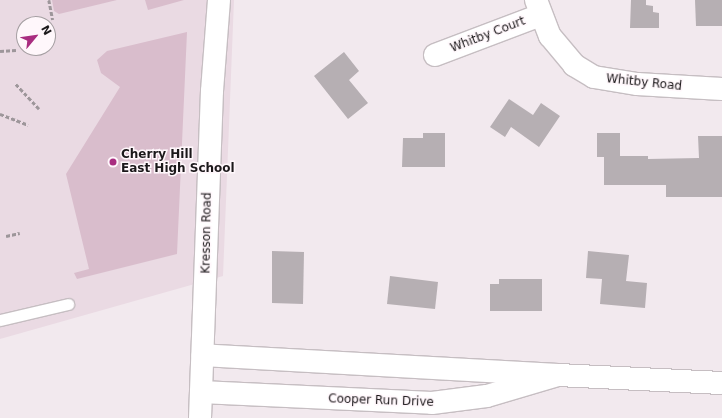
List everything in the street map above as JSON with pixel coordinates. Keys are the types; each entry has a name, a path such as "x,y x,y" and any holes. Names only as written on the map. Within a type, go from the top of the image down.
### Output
{"street":[{"name":"Kresson Road","path":"200,418 212,91 220,0"},
{"name":"Whitby Court","path":"435,56 539,8"},
{"name":"Whitby Road","path":"539,8 550,36 574,66 594,77 637,84 722,90"},
{"name":"Cooper Run Drive","path":"203,355 722,383"},
{"name":"Cooper Run Drive","path":"201,392 432,403 487,396 558,375"}],"lane":[{"path":"0,320 68,304"}],"path":[{"path":"49,0 52,16"},
{"path":"0,51 16,50"},
{"path":"16,84 39,108"},
{"path":"0,114 28,125"},
{"path":"6,236 20,233"}],"shaded area":[{"name":"Cherry Hill East High School","path":"0,0 234,0 223,276 0,339"},
{"path":"52,0 117,0 59,14 54,11"},
{"path":"145,0 184,0 148,10"},
{"path":"187,32 177,254 77,279 74,273 89,269 66,174 120,87 101,73 97,60 107,51"}],"building":[{"path":"631,0 646,0 646,5 653,6 653,12 659,13 659,28 630,28"},
{"path":"695,0 722,0 722,26 696,26"},
{"path":"344,52 359,71 349,80 368,103 348,119 314,76"},
{"path":"509,99 533,115 541,103 560,116 539,147 511,127 505,137 490,127"},
{"path":"423,133 445,133 445,167 402,167 403,138 423,138"},
{"path":"597,133 620,133 620,156 648,156 648,159 699,158 698,136 722,136 722,197 666,197 666,185 604,185 604,157 597,157"},
{"path":"272,251 304,252 303,304 272,303"},
{"path":"588,251 629,255 626,281 647,283 645,308 600,304 602,279 586,278"},
{"path":"390,276 438,282 435,309 387,304"},
{"path":"499,279 542,279 542,311 490,311 490,284 499,284"}],"place":[{"name":"Cherry Hill East High School","path":"113,162"}]}
